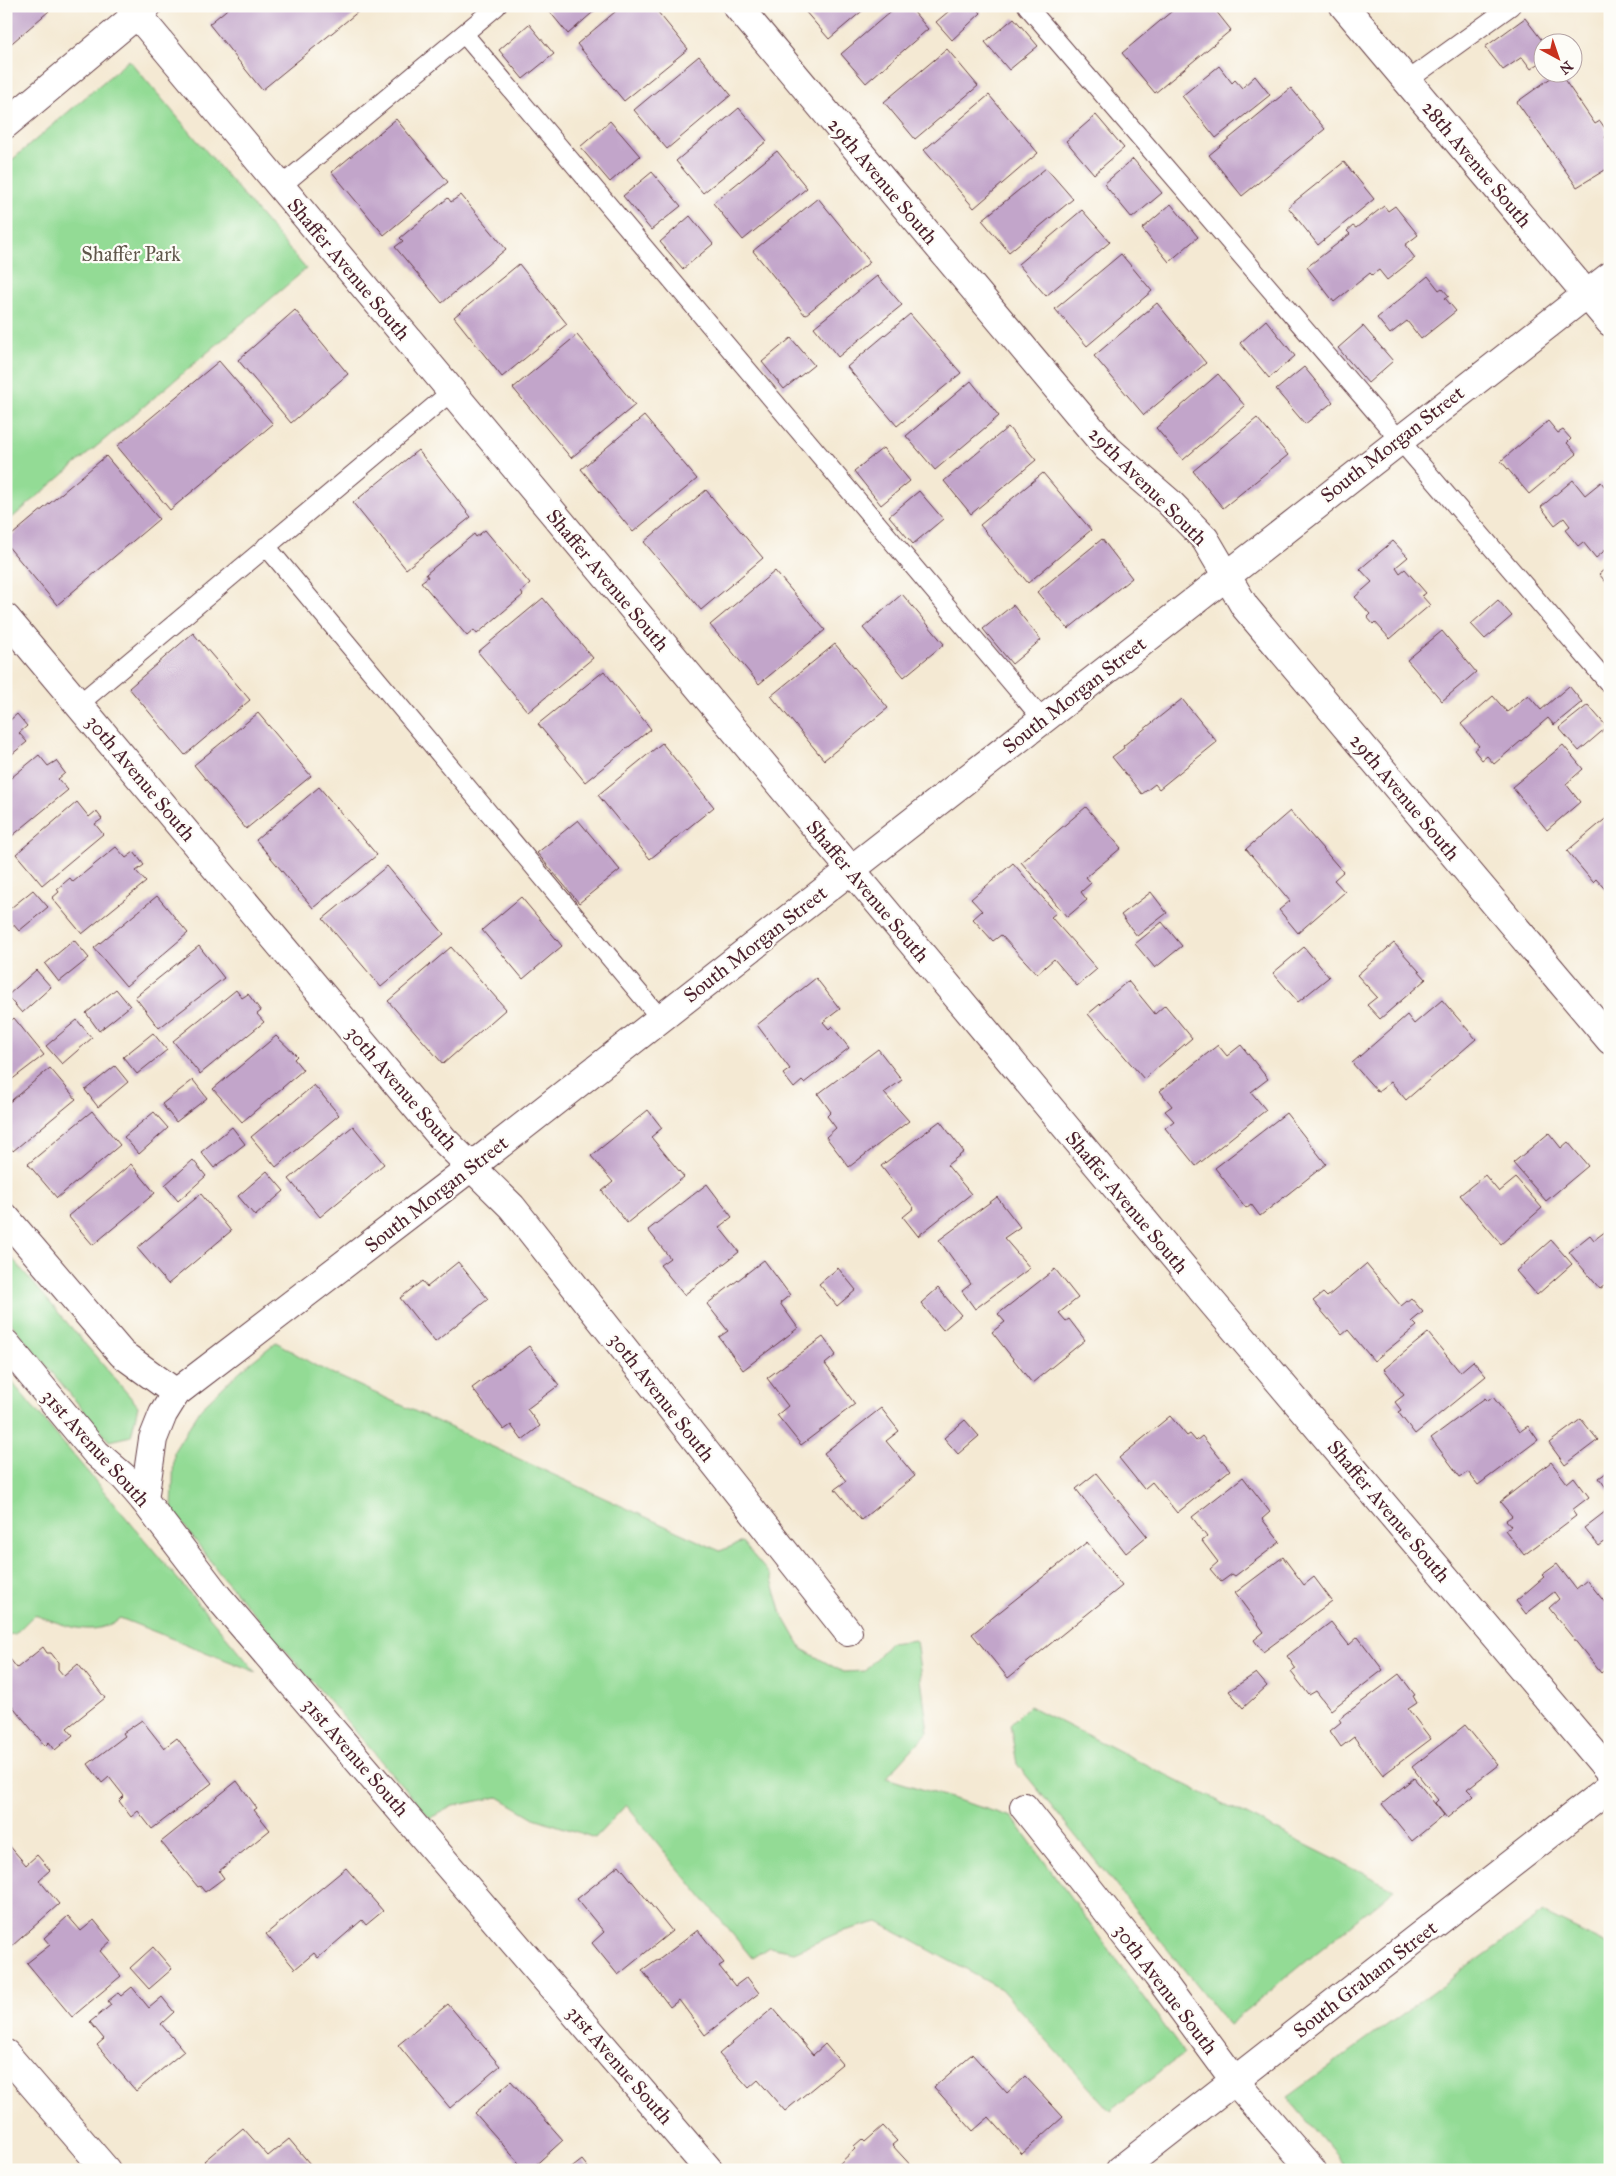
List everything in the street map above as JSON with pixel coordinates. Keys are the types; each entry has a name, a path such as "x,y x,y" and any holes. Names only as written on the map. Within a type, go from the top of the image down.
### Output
{"street":[{"name":"29th Avenue South","path":"737,6 1108,450 1169,502 1205,539 1245,607 1606,1026"},
{"name":"28th Avenue South","path":"1344,6 1610,322"},
{"path":"6,124 138,9"},
{"name":"Shaffer Avenue South","path":"138,9 280,186 850,870 1206,1295 1610,1772"},
{"name":"South Morgan Street","path":"144,1500 153,1439 163,1414 176,1393 471,1167 1044,720 1585,293 1610,276"},
{"name":"30th Avenue South","path":"6,618 444,1140 512,1207 848,1632"},
{"path":"6,1218 122,1354 176,1393"},
{"name":"31st Avenue South","path":"6,1344 96,1454 125,1478 144,1500 218,1597 709,2170"},
{"name":"South Graham Street","path":"1120,2170 1610,1787"},
{"name":"30th Avenue South","path":"1024,1807 1158,1975 1235,2081 1312,2170"},
{"path":"6,2054 106,2170"}],"lane":[{"path":"280,186 497,6"},
{"path":"1027,6 1610,685"},
{"path":"1407,81 1511,6"},
{"path":"464,34 1044,720"},
{"path":"79,704 451,392"},
{"path":"266,546 660,1018"}],"green space":[{"name":"Shaffer Park","path":"129,60 306,269 6,523 6,165"},
{"path":"6,1251 138,1406 131,1436 109,1441 6,1317"},
{"path":"276,1342 316,1366 720,1551 742,1542 771,1576 782,1614 802,1649 843,1672 865,1671 889,1643 916,1640 928,1732 886,1778 1012,1817 1184,2053 1110,2111 1001,1989 878,1922 840,1932 794,1952 769,1947 752,1958 626,1805 595,1838 534,1818 498,1797 453,1806 430,1818 220,1574 172,1509 174,1451 201,1408 240,1371"},
{"path":"6,1375 256,1672 120,1618 110,1625 89,1629 67,1626 34,1615 15,1634 6,1635"},
{"path":"1029,1706 1394,1889 1229,2025 1017,1764 1010,1725"},
{"path":"1543,1913 1610,1946 1610,2170 1348,2170 1287,2097"}],"building":[{"path":"6,6 45,6 49,11 6,48"},
{"path":"231,6 365,6 262,90 209,24"},
{"path":"545,6 600,6 568,34"},
{"path":"622,6 653,6 688,49 624,101 577,44"},
{"path":"808,6 868,6 829,39 804,10"},
{"path":"897,6 909,6 928,29 866,83 841,54"},
{"path":"955,6 975,6 981,13 952,40 936,22"},
{"path":"1178,6 1212,6 1231,30 1155,93 1122,53"},
{"path":"1014,18 1038,46 1009,70 985,42"},
{"path":"1525,18 1536,32 1534,32 1534,67 1531,69 1522,57 1503,70 1485,47"},
{"path":"529,24 554,54 523,79 499,50"},
{"path":"947,49 978,86 915,139 884,102"},
{"path":"699,56 731,95 667,149 634,110"},
{"path":"1219,66 1232,83 1235,80 1242,88 1255,76 1270,95 1216,138 1182,96"},
{"path":"1545,82 1566,82 1595,124 1600,121 1609,134 1605,137 1610,144 1610,167 1577,187 1517,102"},
{"path":"1291,88 1325,129 1242,196 1209,155"},
{"path":"989,95 1038,153 974,208 924,150"},
{"path":"739,108 767,141 703,193 676,161"},
{"path":"1096,115 1124,148 1094,174 1066,141"},
{"path":"396,119 448,182 384,235 332,172"},
{"path":"610,121 640,156 610,182 580,147"},
{"path":"777,151 807,188 743,240 713,203"},
{"path":"1133,159 1162,193 1132,218 1104,184"},
{"path":"1344,162 1374,199 1318,245 1288,207"},
{"path":"1046,168 1073,199 1009,252 982,220"},
{"path":"652,172 681,206 651,230 623,196"},
{"path":"461,195 506,249 442,303 395,247 403,241 400,238 448,198 451,202"},
{"path":"818,198 870,262 805,315 753,251"},
{"path":"1171,204 1198,237 1169,262 1142,229"},
{"path":"1384,206 1388,211 1395,206 1418,235 1405,245 1415,258 1387,280 1379,270 1372,275 1370,273 1334,302 1307,267 1350,234 1347,231 1353,226 1356,228"},
{"path":"1082,210 1110,242 1046,296 1018,264"},
{"path":"690,216 713,244 683,269 660,242"},
{"path":"1121,254 1152,291 1087,346 1055,309"},
{"path":"519,264 567,324 502,377 454,317"},
{"path":"877,276 902,305 838,357 814,327"},
{"path":"1428,276 1439,290 1442,288 1449,296 1445,298 1456,311 1421,339 1407,321 1390,334 1377,318"},
{"path":"1157,303 1206,363 1144,415 1094,356"},
{"path":"295,310 348,374 291,423 238,360"},
{"path":"910,314 961,373 897,426 847,367"},
{"path":"1266,320 1295,356 1269,378 1240,343"},
{"path":"1363,326 1393,361 1368,383 1338,348"},
{"path":"577,335 635,405 571,458 513,388"},
{"path":"791,338 814,365 784,389 762,362"},
{"path":"219,361 273,424 170,510 117,446"},
{"path":"1304,367 1333,402 1305,424 1276,390"},
{"path":"1218,374 1245,406 1183,460 1156,428"},
{"path":"971,381 999,416 935,470 906,436"},
{"path":"644,416 697,479 633,532 581,469"},
{"path":"1257,418 1288,455 1223,508 1193,471"},
{"path":"1548,421 1558,433 1563,430 1571,439 1567,443 1577,454 1529,494 1501,461"},
{"path":"1008,427 1036,460 971,514 944,481"},
{"path":"883,448 910,481 881,505 854,471"},
{"path":"418,450 471,517 406,569 353,503"},
{"path":"106,456 159,519 57,605 6,544 6,540"},
{"path":"1043,473 1091,530 1028,583 980,525"},
{"path":"1573,480 1585,495 1601,482 1610,493 1610,546 1596,558 1583,542 1578,546 1565,530 1570,526 1564,518 1555,525 1541,507"},
{"path":"706,490 763,558 701,610 644,542"},
{"path":"919,491 943,519 913,544 889,516"},
{"path":"485,530 530,584 521,592 523,595 477,634 474,630 467,636 421,582 428,577 426,574 474,534 476,537"},
{"path":"1102,539 1132,578 1068,629 1037,592"},
{"path":"1393,541 1408,557 1396,567 1400,573 1405,569 1426,593 1422,596 1430,605 1390,639 1375,622 1373,624 1367,617 1370,614 1355,597 1372,582 1360,569"},
{"path":"1610,565 1610,587 1599,574"},
{"path":"775,571 825,630 759,684 710,625"},
{"path":"902,594 944,644 904,677 863,628"},
{"path":"543,598 593,658 528,712 478,652"},
{"path":"1498,600 1512,616 1485,639 1471,624"},
{"path":"1013,605 1041,640 1012,664 983,629"},
{"path":"1442,631 1476,672 1442,701 1407,660"},
{"path":"193,633 250,700 185,755 129,688"},
{"path":"835,644 888,708 824,760 771,696"},
{"path":"604,671 651,729 585,782 538,724"},
{"path":"1569,686 1582,702 1554,725 1548,718 1494,764 1487,756 1482,760 1474,750 1479,746 1461,724 1493,696 1507,712 1528,695 1541,710"},
{"path":"1182,699 1217,742 1159,789 1155,784 1142,794 1112,757"},
{"path":"1588,705 1607,727 1579,751 1559,728"},
{"path":"258,713 311,776 246,829 194,765"},
{"path":"17,714 27,726 19,733 27,742 6,759 6,718 9,721"},
{"path":"662,743 714,807 650,859 598,795"},
{"path":"1563,745 1583,769 1566,784 1580,802 1547,830 1512,787"},
{"path":"39,755 48,766 56,761 65,773 58,779 68,790 6,841 6,782"},
{"path":"319,787 377,855 313,908 256,840"},
{"path":"77,802 89,817 96,811 102,819 95,824 103,834 42,885 16,854"},
{"path":"1086,807 1121,848 1086,877 1091,883 1081,892 1087,900 1067,917 1021,862"},
{"path":"1290,811 1343,872 1334,880 1345,892 1298,933 1279,910 1290,901 1246,849"},
{"path":"1610,815 1610,895 1596,879 1593,882 1567,851"},
{"path":"578,820 620,870 579,903 537,853"},
{"path":"116,847 126,858 134,852 144,865 136,871 146,882 82,934 52,898 59,892 57,889 70,878 73,882"},
{"path":"1013,863 1056,913 1051,917 1097,969 1077,986 1054,959 1037,974 1001,935 993,941 973,919 982,911 971,899"},
{"path":"387,866 444,934 381,987 323,919"},
{"path":"33,890 48,907 19,931 6,916 6,912"},
{"path":"1151,892 1167,913 1137,936 1121,915"},
{"path":"157,896 188,933 126,986 94,948"},
{"path":"521,897 562,946 523,979 482,930"},
{"path":"1162,922 1182,946 1155,968 1135,944"},
{"path":"74,940 89,958 59,982 45,964"},
{"path":"1394,943 1426,979 1380,1019 1367,1005 1377,997 1357,975"},
{"path":"199,946 224,978 159,1028 135,997"},
{"path":"451,947 506,1009 443,1064 388,1001"},
{"path":"1304,947 1329,977 1298,1002 1273,973"},
{"path":"36,970 51,987 22,1013 7,996"},
{"path":"816,978 840,1009 823,1022 829,1029 832,1026 849,1048 804,1083 802,1081 794,1088 783,1074 790,1069 757,1025"},
{"path":"1128,981 1155,1014 1165,1005 1192,1038 1144,1079 1088,1014"},
{"path":"116,989 130,1006 99,1031 86,1013"},
{"path":"236,990 242,998 248,994 261,1011 257,1014 264,1022 200,1074 173,1041"},
{"path":"1442,1000 1476,1039 1406,1100 1391,1082 1378,1092 1352,1063 1407,1015 1414,1024"},
{"path":"14,1018 44,1055 6,1084 6,1025"},
{"path":"77,1020 92,1038 62,1064 46,1046"},
{"path":"153,1033 167,1050 137,1074 123,1057"},
{"path":"276,1036 297,1056 294,1059 303,1070 242,1122 213,1089"},
{"path":"1218,1045 1227,1056 1241,1045 1268,1079 1251,1092 1266,1110 1196,1166 1165,1128 1174,1121 1165,1111 1172,1106 1160,1091"},
{"path":"878,1049 902,1080 884,1093 909,1121 849,1167 826,1137 836,1128 827,1116 831,1112 818,1094"},
{"path":"115,1066 128,1082 98,1107 85,1090"},
{"path":"50,1068 76,1099 13,1151 6,1142 6,1105"},
{"path":"193,1080 207,1098 176,1122 162,1104"},
{"path":"314,1085 339,1115 276,1167 251,1137"},
{"path":"648,1110 662,1128 651,1137 684,1177 627,1223 602,1191 613,1182 591,1156"},
{"path":"92,1111 120,1145 57,1198 28,1164"},
{"path":"154,1112 168,1128 139,1154 124,1137"},
{"path":"1286,1113 1326,1164 1260,1216 1251,1204 1246,1208 1215,1168"},
{"path":"940,1121 964,1152 947,1165 971,1194 918,1236 903,1217 914,1208 881,1166"},
{"path":"353,1126 384,1164 320,1217 289,1179"},
{"path":"232,1127 245,1144 214,1168 201,1152"},
{"path":"1549,1133 1561,1148 1568,1142 1588,1166 1546,1201 1513,1163"},
{"path":"193,1160 206,1176 178,1201 165,1185"},
{"path":"131,1164 155,1193 93,1245 68,1216"},
{"path":"267,1171 284,1191 255,1216 238,1196"},
{"path":"1485,1175 1499,1192 1516,1178 1542,1208 1501,1244 1460,1195"},
{"path":"707,1184 732,1217 719,1227 739,1252 684,1295 660,1265 670,1258 648,1230"},
{"path":"201,1194 231,1231 168,1284 137,1248"},
{"path":"997,1197 1020,1227 1004,1238 1030,1268 975,1309 962,1291 971,1284 939,1240"},
{"path":"1610,1228 1610,1281 1600,1289 1569,1252 1590,1235 1594,1240"},
{"path":"1551,1240 1572,1264 1537,1295 1516,1271"},
{"path":"764,1260 790,1295 780,1303 798,1328 743,1370 719,1337 728,1331 707,1304"},
{"path":"458,1262 488,1299 435,1342 400,1298 422,1281 427,1287"},
{"path":"1366,1264 1401,1306 1411,1298 1423,1312 1412,1321 1417,1326 1374,1361 1348,1330 1342,1335 1313,1301 1323,1293 1327,1297"},
{"path":"838,1268 856,1290 837,1306 819,1284"},
{"path":"1055,1269 1078,1298 1059,1313 1066,1321 1069,1319 1085,1340 1032,1383 992,1332 1005,1322 998,1314"},
{"path":"938,1288 961,1315 943,1330 921,1303"},
{"path":"1428,1333 1460,1372 1473,1361 1486,1376 1415,1434 1398,1412 1401,1410 1395,1402 1404,1395 1384,1369"},
{"path":"823,1337 836,1355 825,1364 855,1404 801,1445 777,1415 788,1406 767,1378"},
{"path":"529,1346 559,1385 527,1409 540,1426 522,1440 511,1425 504,1430 472,1388"},
{"path":"1493,1397 1519,1432 1528,1426 1538,1440 1478,1485 1468,1472 1460,1477 1431,1438 1485,1398 1488,1401"},
{"path":"881,1408 899,1431 886,1441 915,1476 861,1520 835,1489 846,1481 824,1453"},
{"path":"1170,1416 1187,1436 1190,1434 1196,1441 1202,1436 1230,1470 1177,1513 1152,1482 1144,1489 1119,1458"},
{"path":"1581,1419 1598,1440 1565,1465 1549,1443"},
{"path":"965,1420 979,1436 958,1454 944,1438"},
{"path":"1551,1462 1567,1483 1574,1477 1589,1497 1572,1510 1576,1516 1524,1555 1505,1530 1511,1526 1506,1520 1512,1516 1500,1502"},
{"path":"1610,1470 1610,1493 1599,1478"},
{"path":"1096,1473 1147,1536 1126,1553 1076,1489"},
{"path":"1243,1477 1270,1512 1262,1519 1280,1542 1235,1576 1232,1574 1221,1582 1210,1569 1218,1562 1202,1541 1207,1537 1192,1517"},
{"path":"1610,1508 1610,1538 1599,1546 1584,1528"},
{"path":"1087,1542 1122,1586 1008,1678 972,1634"},
{"path":"1283,1557 1304,1585 1314,1577 1332,1601 1263,1652 1254,1640 1264,1632 1235,1593"},
{"path":"1557,1564 1576,1589 1587,1580 1610,1609 1610,1666 1601,1673 1549,1608 1559,1599 1554,1592 1526,1614 1516,1601 1544,1577 1542,1575"},
{"path":"1331,1622 1349,1645 1358,1637 1383,1670 1331,1710 1316,1691 1309,1695 1291,1672 1296,1669 1287,1656"},
{"path":"43,1647 58,1662 58,1669 64,1676 78,1664 105,1698 67,1728 73,1735 55,1750 49,1742 45,1746 6,1698 6,1662 10,1659 17,1668"},
{"path":"1256,1673 1267,1686 1243,1708 1229,1691"},
{"path":"1399,1674 1415,1695 1413,1696 1417,1703 1408,1709 1431,1739 1383,1775 1354,1737 1341,1747 1330,1731 1341,1722 1339,1719"},
{"path":"142,1720 164,1748 177,1738 212,1783 152,1829 138,1811 131,1817 119,1801 124,1796 109,1777 102,1783 88,1764 125,1736 123,1733"},
{"path":"1465,1725 1498,1765 1467,1789 1474,1796 1447,1818 1435,1803 1438,1800 1412,1767"},
{"path":"1414,1778 1444,1815 1412,1841 1382,1804"},
{"path":"237,1781 257,1808 254,1810 270,1830 219,1871 224,1878 205,1892 200,1886 198,1887 161,1842"},
{"path":"8,1844 26,1865 37,1855 50,1870 39,1880 59,1904 12,1946 6,1939"},
{"path":"619,1865 672,1931 618,1975 592,1943 604,1932 577,1899"},
{"path":"346,1868 383,1911 366,1925 362,1920 318,1958 314,1953 295,1969 266,1934"},
{"path":"68,1916 81,1931 94,1920 111,1941 100,1951 121,1976 72,2017 27,1963 50,1945 44,1938"},
{"path":"698,1930 724,1963 719,1966 735,1986 747,1977 759,1993 705,2035 679,2000 670,2007 642,1970 660,1959"},
{"path":"153,1947 172,1969 149,1989 130,1968"},
{"path":"132,1987 149,2008 162,1997 174,2012 161,2024 184,2051 136,2091 97,2045 104,2039 90,2022 111,2005 108,2001 118,1993 121,1996"},
{"path":"448,2004 500,2066 450,2108 398,2045"},
{"path":"773,2008 813,2055 825,2044 842,2064 785,2111 758,2080 749,2088 719,2054"},
{"path":"972,2054 1007,2093 1025,2076 1063,2117 1022,2154 989,2117 973,2131 934,2087"},
{"path":"511,2081 563,2140 530,2170 525,2170 475,2113"},
{"path":"883,2126 897,2141 892,2145 915,2170 836,2170 835,2168 856,2148 854,2146 862,2139 865,2142"},
{"path":"243,2128 268,2156 289,2139 315,2170 211,2170 204,2161"},
{"path":"582,2160 590,2170 569,2170"}]}
